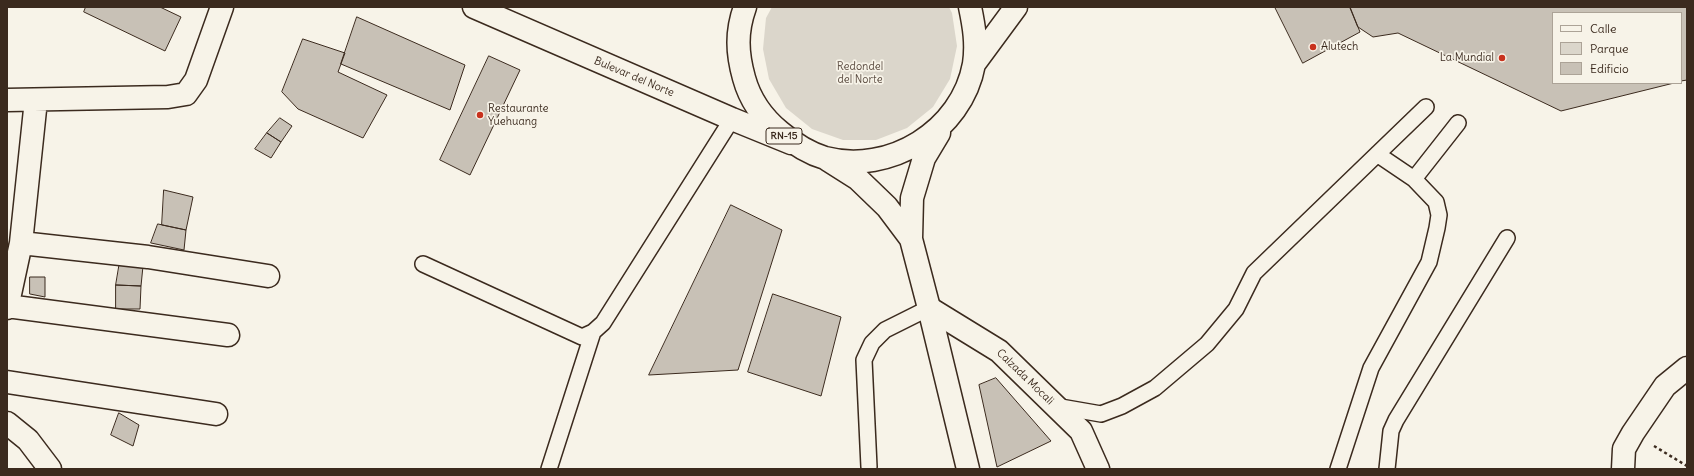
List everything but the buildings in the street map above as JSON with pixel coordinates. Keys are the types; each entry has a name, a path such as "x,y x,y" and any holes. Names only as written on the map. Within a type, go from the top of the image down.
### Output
{"street":[{"path":"7,100 168,97 186,94 196,80 222,7"},
{"name":"Bulevar del Norte","path":"474,7 732,119 795,144"},
{"name":"RN-15","path":"744,7 740,20 738,56 748,91 767,121 795,144 825,158 858,179 887,207 911,239"},
{"name":"RN-15","path":"968,469 911,239 912,198 924,158 963,95 974,64 976,32 970,7"},
{"name":"RN-15","path":"974,64 1016,7"},
{"path":"36,100 22,243 7,307 228,335"},
{"name":"RN-15","path":"825,158 857,162 890,157 920,144 945,122"},
{"path":"22,243 148,257 268,276"},
{"name":"Calzada Mocali","path":"929,308 999,351 1080,431 1098,469"},
{"path":"1623,469 1624,449 1633,432 1665,386 1687,368"},
{"path":"7,382 216,414"},
{"path":"7,423 28,440 50,469"}],"lane":[{"path":"1055,406 1101,414 1122,406 1155,388 1207,344 1236,309 1254,273 1426,107"},
{"path":"423,264 582,337 593,332 603,323 732,119"},
{"path":"1414,179 1458,123"},
{"path":"1338,469 1371,368 1429,262 1434,247 1438,215 1436,202 1414,179 1376,154"},
{"path":"1386,469 1391,432 1396,420 1507,238"},
{"path":"869,467 864,360 872,343 885,330 929,308"},
{"path":"548,469 593,332"}],"path":[{"path":"1633,432 1687,466"}],"green space":[{"name":"Redondel del Norte","path":"772,7 949,7 952,13 957,46 950,79 933,107 907,128 876,140 843,140 812,129 786,108 769,79 763,49 766,18"}],"place":[{"name":"Alutech","path":"1313,47"},
{"name":"La Mundial","path":"1502,58"},
{"name":"Restaurante Yuehuang","path":"480,115"}]}
